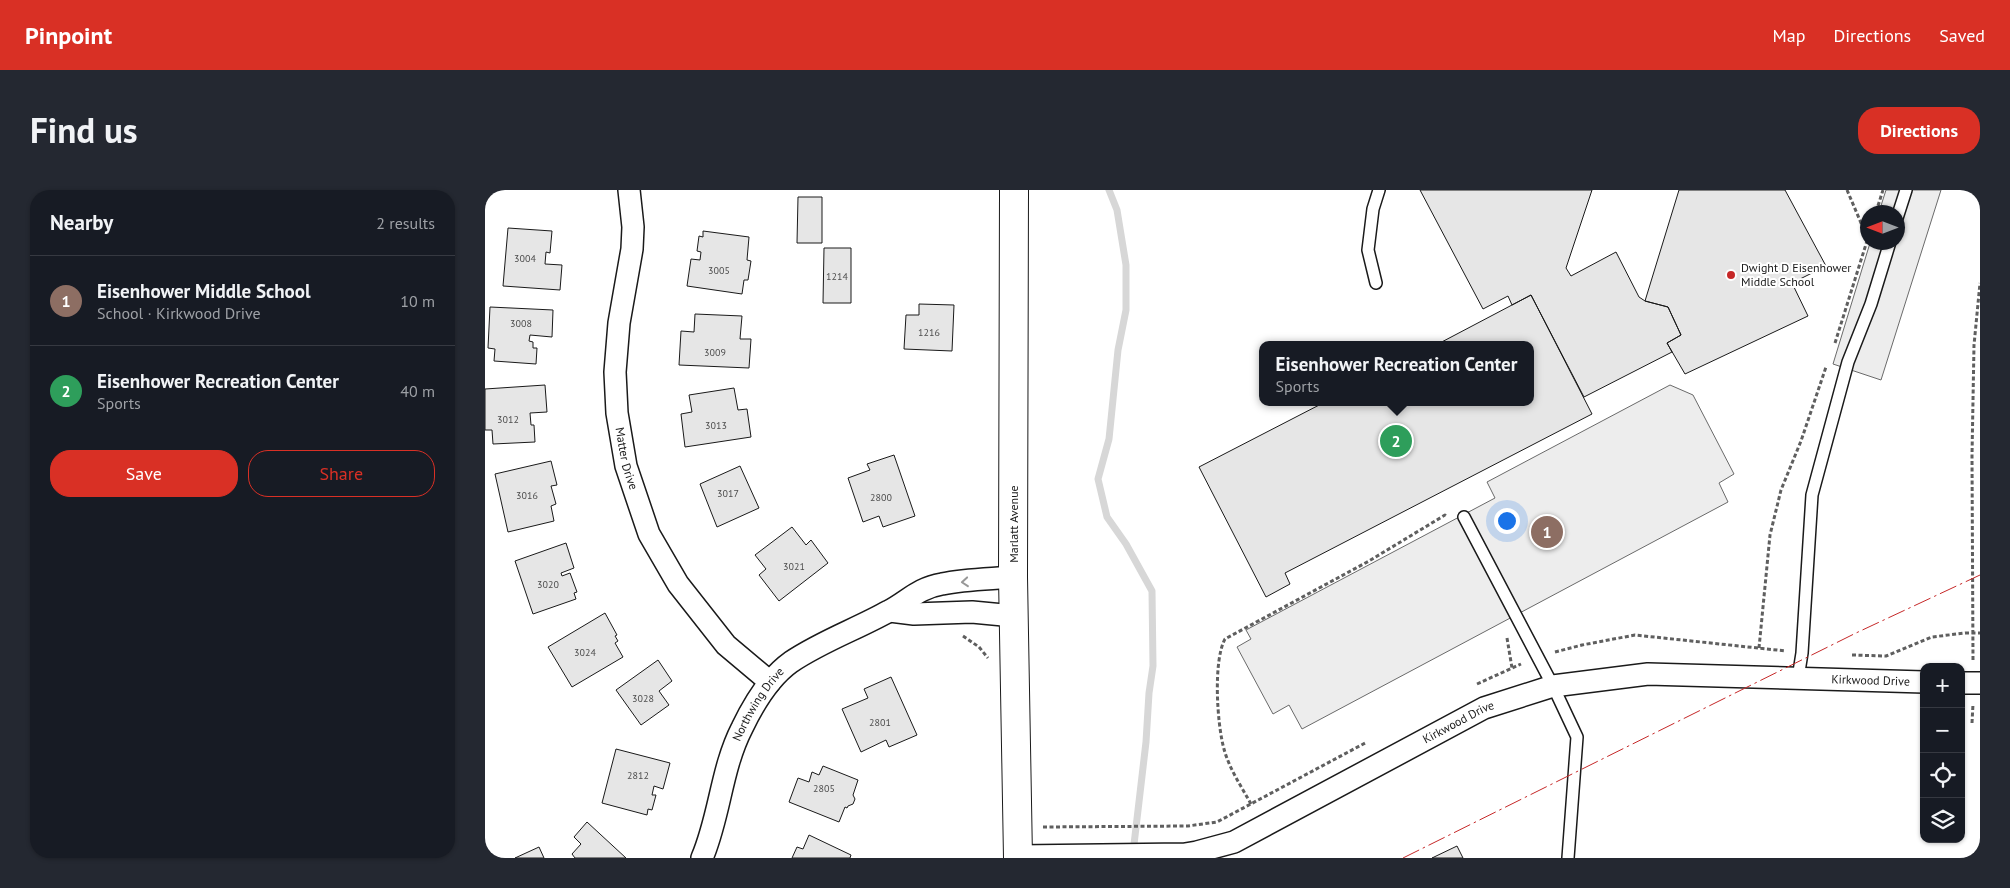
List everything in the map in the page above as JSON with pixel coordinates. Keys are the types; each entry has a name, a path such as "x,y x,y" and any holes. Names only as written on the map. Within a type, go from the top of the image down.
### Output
{"street":[{"name":"Matter Drive","path":"629,190 633,227 632,250 619,322 615,372 617,413 626,466 649,534 678,584 726,645 771,682"},
{"name":"Marlatt Avenue","path":"1015,190 1013,578 1018,857"},
{"name":"Northwing Drive","path":"702,858 709,841 722,782 741,728 771,682 790,663 842,634 890,611 913,594 941,584 1013,578"},
{"path":"890,611 913,614 972,612 1014,616"},
{"name":"Kirkwood Drive","path":"1018,857 1185,854 1234,842 1484,708 1553,686 1648,674 1920,682"},
{"path":"1965,683 1980,683"}],"lane":[{"path":"1376,283 1368,250 1373,209 1379,190"},
{"path":"1901,205 1906,190"},
{"path":"1798,678 1802,653 1812,495 1848,362 1871,304 1888,250"},
{"path":"1464,517 1553,686 1577,738 1568,858"}],"path":[{"path":"1847,190 1860,221"},
{"path":"1878,205 1883,190"},
{"path":"1833,347 1864,250"},
{"path":"1973,633 1972,456 1974,345 1980,284"},
{"path":"1759,648 1770,535 1781,490 1801,441 1827,366"},
{"path":"1251,804 1228,762 1220,732 1218,661 1225,638 1369,561 1445,515 1448,520"},
{"path":"1965,633 1980,633"},
{"path":"1043,827 1188,826"}],"shaded area":[{"path":"1886,190 1941,190 1881,380 1833,364 1868,250 1905,250 1905,205 1881,205"},
{"path":"1670,385 1693,395 1734,474 1719,483 1728,502 1302,729 1289,705 1273,714 1237,647 1251,639 1246,630 1495,498 1487,482"}],"building":[{"path":"1420,190 1592,190 1566,268 1571,276 1616,252 1639,297 1645,301 1668,307 1681,335 1667,343 1672,352 1584,397 1531,295 1512,305 1508,296 1483,309"},
{"name":"Dwight D Eisenhower Middle School","path":"1679,190 1785,190 1826,266 1792,283 1808,316 1685,374 1667,343 1681,335 1668,307 1645,301"},
{"path":"798,197 822,197 822,243 797,243"},
{"path":"508,228 552,231 550,253 546,252 545,264 562,265 560,290 503,286"},
{"path":"703,231 749,237 747,260 751,261 748,280 744,280 742,294 687,286 691,259 700,260 701,252 697,251 699,236 703,237"},
{"path":"824,248 851,248 851,303 823,303"},
{"path":"1531,295 1592,414 1285,573 1290,584 1266,597 1199,467 1317,406 1534,406 1534,341 1444,341"},
{"path":"919,304 954,305 952,351 904,349 906,315 919,315"},
{"path":"490,307 553,310 552,337 530,335 529,341 533,342 533,348 537,348 536,364 494,361 495,349 488,348"},
{"path":"695,314 742,316 740,339 751,339 749,368 679,365 681,331 694,332"},
{"path":"545,385 547,412 530,413 531,425 534,425 535,442 493,444 492,430 485,430 485,389"},
{"path":"734,388 738,410 747,409 751,437 685,447 681,414 692,412 689,395"},
{"path":"894,455 915,516 883,527 879,516 863,522 848,478 870,470 867,464"},
{"path":"551,461 557,485 551,486 556,504 551,506 554,521 508,532 495,474"},
{"path":"740,466 759,508 717,527 700,484"},
{"path":"792,527 806,545 811,540 828,563 779,601 759,575 766,569 755,555"},
{"path":"566,543 574,568 561,573 562,576 570,573 577,592 574,593 576,599 533,614 515,561"},
{"path":"605,613 617,635 615,636 618,641 615,643 623,657 572,687 548,647"},
{"path":"658,660 672,681 659,691 669,705 641,725 616,690"},
{"path":"891,677 917,735 889,747 886,740 861,752 842,709 868,698 864,689"},
{"path":"616,749 670,763 663,789 654,786 652,795 656,795 652,810 648,809 647,815 602,803"},
{"path":"823,766 858,780 853,795 855,799 853,804 847,808 845,807 839,822 789,802 798,778 809,782 812,772 819,775"},
{"path":"587,822 626,858 575,858 572,854 581,844 574,837"},
{"path":"809,835 851,855 850,858 792,858 797,847 803,849"},
{"path":"1457,846 1463,858 1432,858"},
{"path":"539,847 544,858 515,858"}],"waterway":[{"path":"1109,190 1117,210 1126,265 1126,310 1118,350 1109,439 1098,479 1107,517 1126,544 1152,591 1153,666 1133,853"}],"power":[{"path":"1403,858 1856,633 1980,575"}],"place":[{"name":"Dwight D Eisenhower Middle School","path":"1731,275"},
{"name":"Eisenhower Recreation Center","path":"1396,441"},
{"name":"Eisenhower Middle School","path":"1547,532"}]}
